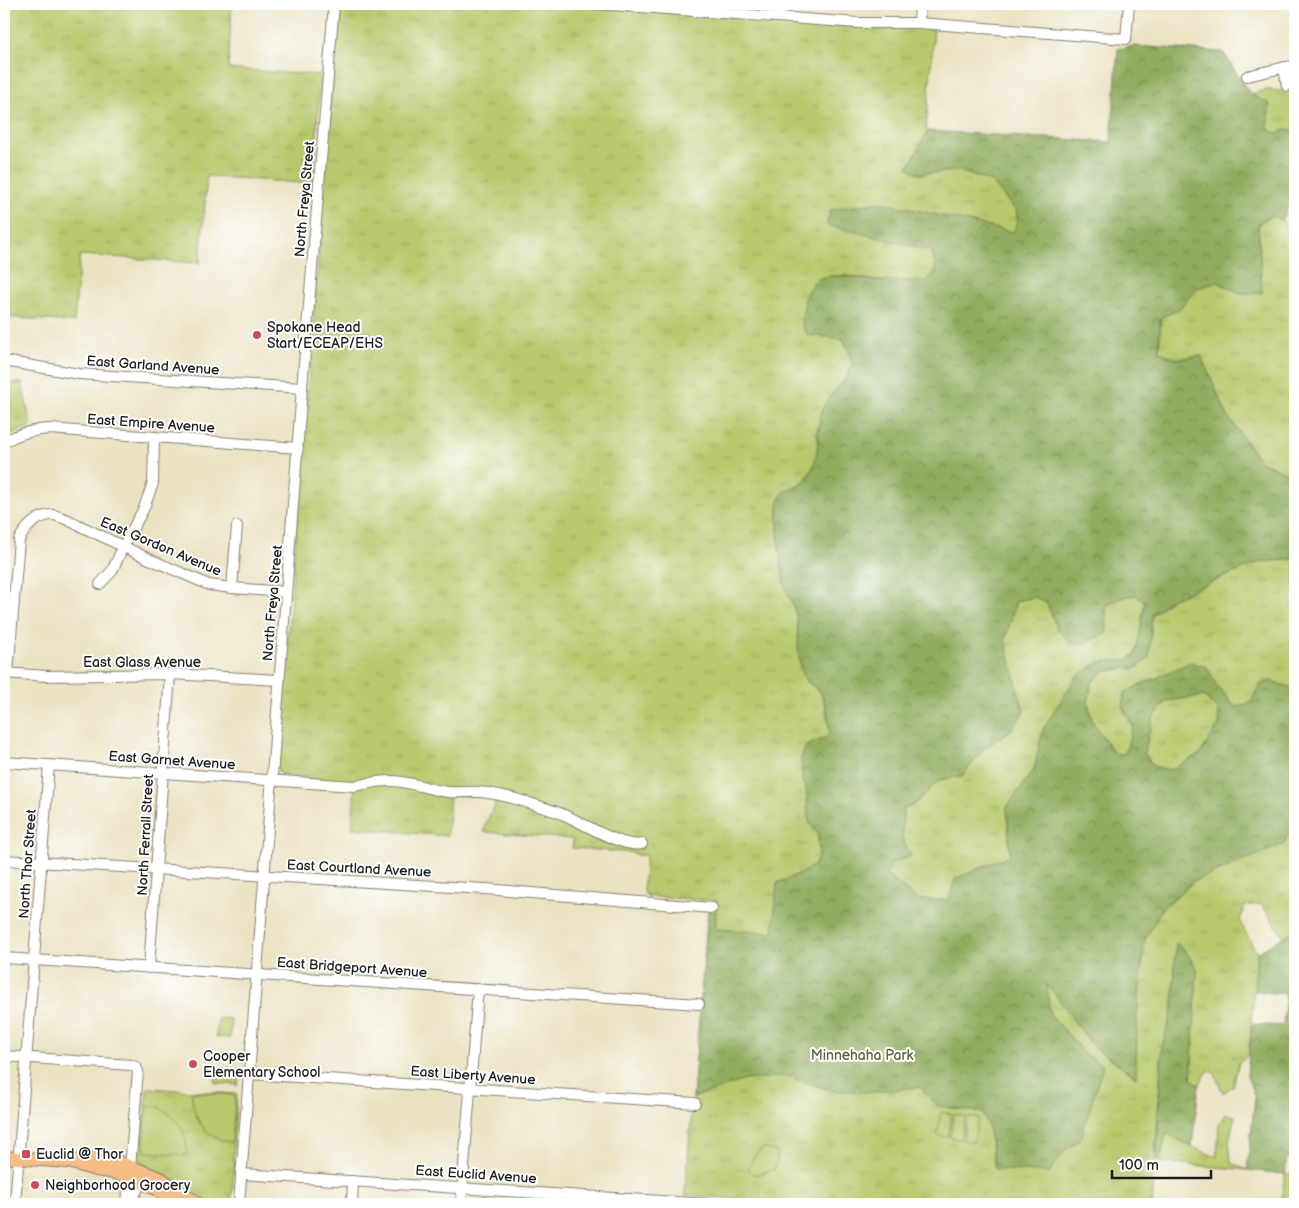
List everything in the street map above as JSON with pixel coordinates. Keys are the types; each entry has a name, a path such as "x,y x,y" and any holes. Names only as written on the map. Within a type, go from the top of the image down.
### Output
{"main road":[{"path":"4,1158 67,1162 97,1158 116,1161 146,1184 179,1204"},
{"path":"130,1171 162,1179 199,1204"}],"street":[{"name":"North Freya Street","path":"239,1204 302,388 334,4"},
{"path":"598,4 735,9 858,22 919,23 1126,39 1129,4"},
{"path":"919,23 920,4"},
{"path":"1247,76 1295,65"},
{"path":"1284,67 1287,86"},
{"name":"East Garland Avenue","path":"4,361 79,374 302,388"},
{"name":"East Empire Avenue","path":"4,442 32,430 50,429 298,448"},
{"path":"100,584 112,571 123,546 144,508 153,483 154,437"},
{"name":"East Gordon Avenue","path":"6,673 19,540 23,532 34,521 45,517 54,515 66,519 209,585 286,592"},
{"path":"232,588 237,526"},
{"name":"East Glass Avenue","path":"6,673 47,676 170,674 279,680"},
{"name":"North Ferrall Street","path":"149,968 170,674"},
{"name":"East Garnet Avenue","path":"4,762 354,786 389,780 451,792 491,794 560,813 597,832 634,845 642,844"},
{"name":"North Thor Street","path":"15,1204 49,765"},
{"name":"East Courtland Avenue","path":"4,860 494,890 712,908"},
{"name":"East Bridgeport Avenue","path":"4,958 699,1004"},
{"path":"461,1204 478,989"},
{"path":"4,1056 131,1065 136,1068 138,1071 128,1204"},
{"name":"East Liberty Avenue","path":"250,1074 695,1103"},
{"name":"East Euclid Avenue","path":"242,1174 462,1188 570,1200 708,1204"},
{"path":"352,1204 353,1181"},
{"path":"128,1204 139,1186 146,1184"}],"green space":[{"path":"4,4 232,4 228,69 320,75 314,184 207,176 200,263 80,255 74,322 4,317"},
{"name":"Minnehaha Park","path":"339,4 545,4 839,25 907,26 934,29 926,130 992,182 1017,212 1026,249 926,281 878,281 842,275 827,336 843,339 849,350 852,363 847,377 825,404 817,431 818,445 815,464 804,482 789,489 786,587 796,614 802,673 807,682 820,692 825,705 830,733 825,738 806,746 802,779 806,787 809,822 818,834 819,855 815,864 804,872 777,883 776,900 1169,903 1194,881 1284,844 1295,818 1295,930 1284,937 1261,904 1244,906 1240,922 1257,953 1249,1054 1239,1062 1233,1086 1223,1093 1214,1072 1208,1071 1199,1085 1191,1079 1197,969 1176,944 1173,1009 1162,1047 1152,1204 812,1204 685,1195 708,911 716,911 717,901 647,896 643,891 646,855 572,848 573,839 484,832 485,825 495,805 493,797 450,795 447,836 352,828 355,783 282,775 279,772 277,768"},
{"name":"Minnehaha Park","path":"1133,46 1223,52 1250,94 1270,104 1267,126 1272,132 1278,133 1289,129 1295,133 1295,198 1288,206 1282,220 1271,216 1258,224 1262,293 1240,293 1217,282 1197,288 1178,310 1161,317 1159,351 1175,359 1201,356 1228,417 1260,461 1295,477 1295,559 1260,562 1173,598 1152,615 1149,657 1139,667 1104,671 1091,683 1088,704 1093,723 1114,753 1125,754 1133,727 1123,708 1125,692 1191,662 1207,667 1216,685 1236,708 1252,701 1260,685 1271,681 1295,689 1295,818 1284,844 1194,881 1163,907 1145,939 1137,1016 1136,1077 1093,1046 1047,984 1050,1014 1085,1054 1103,1065 1081,1139 1065,1150 1049,1173 995,1169 988,1125 983,1113 938,1106 920,1087 874,1092 833,1091 787,1076 745,1080 693,1098 708,911 716,911 716,929 773,933 777,883 804,872 815,864 819,855 818,834 809,822 806,787 802,779 801,758 806,746 825,738 830,733 823,696 804,677 800,667 796,614 785,585 778,539 778,513 783,493 803,482 812,469 817,450 821,413 828,399 848,375 852,360 843,339 808,335 805,332 802,318 807,292 814,283 822,278 832,276 879,281 926,281 936,271 932,251 827,225 830,210 880,202 1013,232 1016,226 1017,212 992,182 959,171 918,174 908,167 928,131 1111,142 1118,49","holes":["1136,595 1145,602 1136,654 1127,660 1099,662 1076,677 1043,729 1034,770 1007,807 1010,855 955,879 949,900 919,900 886,875 891,863 911,856 902,838 903,809 915,804 939,780 962,776 984,748 1011,730 1024,712 1005,640 1016,601 1036,597 1047,604 1058,630 1071,643 1081,644 1107,634 1106,606 1123,597","1204,696 1218,709 1220,723 1200,754 1171,770 1153,766 1144,753 1153,718 1166,701"]},
{"path":"1266,90 1295,91 1295,133 1289,129 1278,133 1273,132 1267,126 1250,94"},
{"path":"1271,216 1282,220 1293,237 1295,237 1295,477 1260,461 1228,417 1201,356 1175,359 1159,351 1161,317 1178,310 1197,288 1217,282 1240,292 1262,292 1258,224"},
{"path":"4,382 22,383 31,426 4,437"},
{"path":"1295,559 1295,597 1291,601 1291,607 1295,607 1295,689 1271,681 1260,685 1252,701 1236,708 1216,685 1207,667 1123,708 1133,727 1125,754 1114,753 1093,723 1088,704 1091,683 1104,671 1139,667 1149,657 1152,615 1173,598 1260,562"},
{"path":"1136,595 1145,602 1136,654 1127,660 1099,662 1043,729 1034,770 1007,807 1010,855 955,879 950,900 919,900 886,875 891,863 911,856 902,838 903,809 915,804 939,780 962,776 984,748 1011,730 1024,712 1004,640 1016,601 1036,597 1047,604 1058,630 1123,597"},
{"path":"1204,696 1218,709 1220,723 1200,754 1171,770 1153,767 1144,753 1153,718 1166,701"},
{"path":"1295,930 1295,1158 1287,1158 1285,1174 1247,1170 1255,1098 1247,1076 1252,1024 1283,1026 1286,994 1254,991 1257,953"},
{"path":"1176,943 1185,950 1197,969 1191,1079 1199,1085 1192,1147 1166,1133 1160,1162 1156,1161 1162,1047 1173,1009"},
{"path":"218,1018 231,1019 230,1038 216,1037"},
{"path":"216,1068 239,1070 238,1085 215,1083"},
{"path":"148,1088 237,1094 233,1160 235,1161 231,1204 208,1204 164,1174 136,1161 136,1152 141,1152"},
{"path":"192,1092 234,1095 232,1142 215,1137 202,1126 194,1110"},
{"path":"147,1105 164,1110 177,1121 185,1137 187,1155 146,1152 144,1149"},
{"path":"941,1112 952,1114 948,1137 937,1135"},
{"path":"954,1114 965,1116 961,1139 950,1138"},
{"path":"1225,1114 1235,1116 1229,1140 1231,1163 1247,1170 1160,1162 1166,1132 1192,1147 1217,1157 1219,1124"},
{"path":"967,1117 978,1118 974,1142 963,1140"},
{"path":"764,1148 776,1151 775,1167 759,1174 753,1174 748,1169 752,1159"},
{"path":"1285,1174 1295,1174 1295,1204 1281,1204"}],"place":[{"name":"Spokane Head Start/ECEAP/EHS","path":"257,335"},
{"name":"Cooper Elementary School","path":"193,1064"},
{"name":"Euclid @ Thor","path":"26,1154"},
{"name":"Neighborhood Grocery","path":"35,1185"}]}
